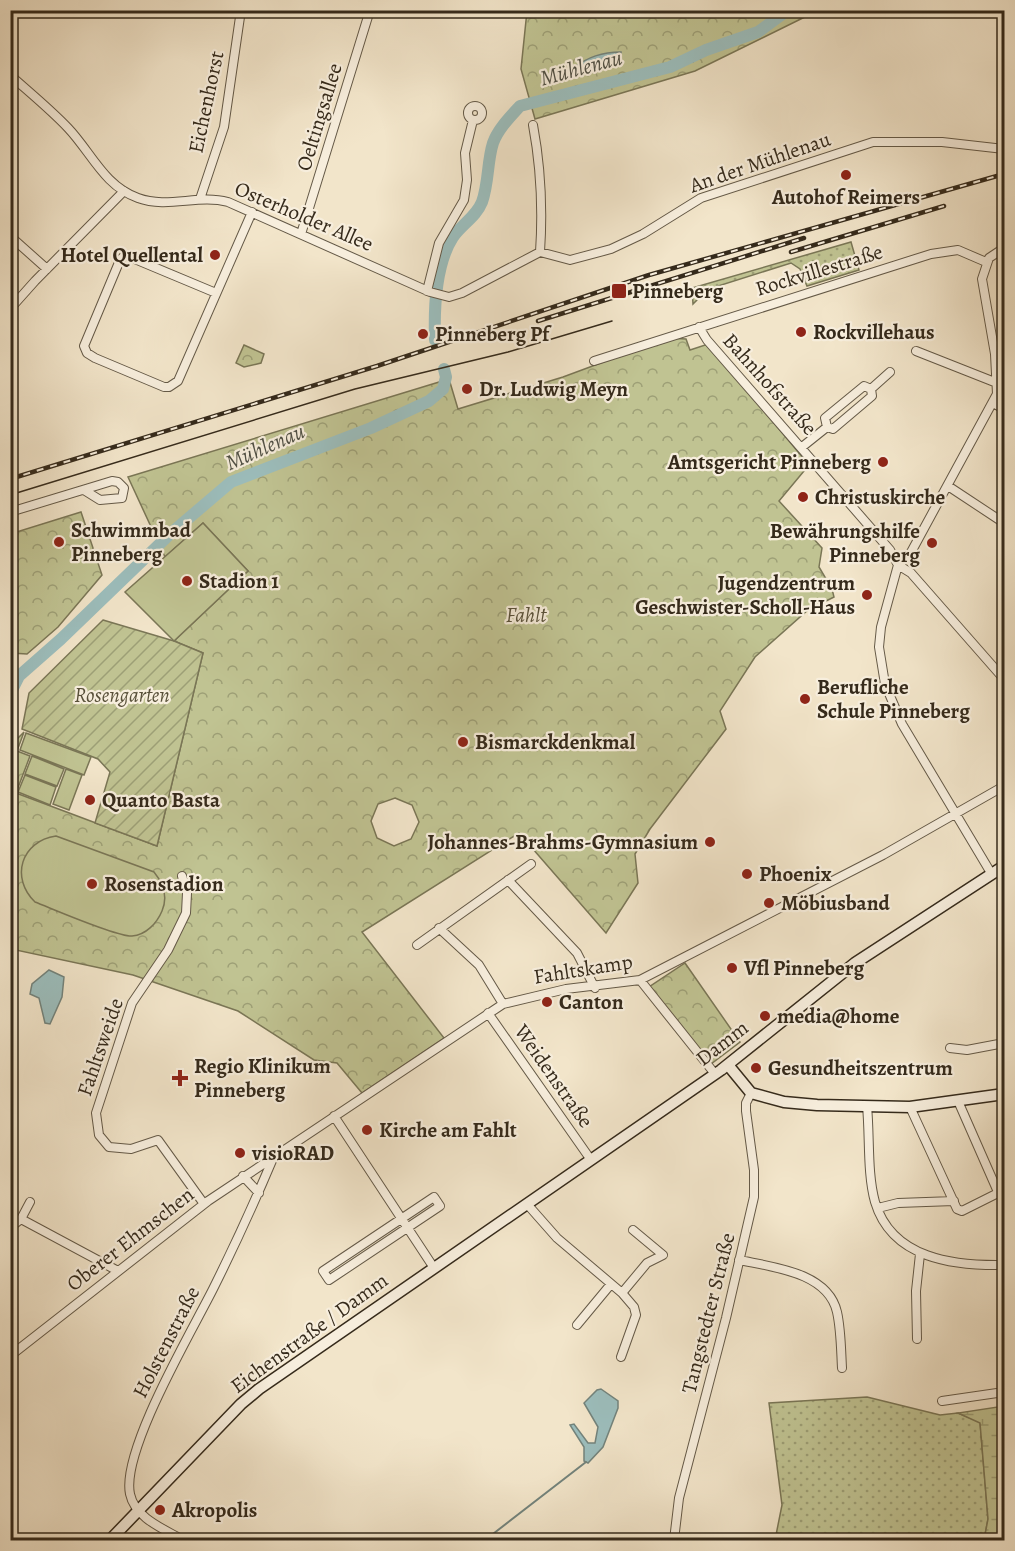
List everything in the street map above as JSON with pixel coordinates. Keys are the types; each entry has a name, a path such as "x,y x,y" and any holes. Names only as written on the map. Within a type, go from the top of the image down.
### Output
{"main road":[{"name":"Damm","path":"462,1249 728,1065 855,963 1005,866"},
{"path":"728,1065 751,1093 784,1102 910,1107 1005,1094"},
{"name":"Eichenstraße / Damm","path":"110,1540 241,1404 462,1249"}],"street":[{"name":"Eichenhorst","path":"200,199 224,127 242,10"},
{"name":"Oeltingsallee","path":"301,234 370,10"},
{"name":"Osterholder Allee","path":"10,75 66,126 105,175 124,191 151,201 214,198 428,291 449,297 471,289 540,252"},
{"path":"428,291 439,243 464,200 467,180 465,153 473,120"},
{"path":"533,125 541,169 543,211 540,252"},
{"name":"An der Mühlenau","path":"540,252 570,260 611,249 643,234 701,198 873,142 942,142 1005,150"},
{"path":"10,309 124,191"},
{"path":"216,293 125,255 120,260 86,338 84,346 87,353 170,387 178,381 252,213"},
{"path":"10,236 47,269"},
{"path":"991,873 902,724 885,684 879,647 881,627 898,565 909,556 993,403 997,383 995,354 982,283 986,262 994,253 1005,248"},
{"name":"Rockvillestraße","path":"594,361 940,252 963,251 986,262"},
{"name":"Bahnhofstraße","path":"699,327 707,340 890,550 898,565 911,573 1005,679"},
{"path":"916,351 997,383"},
{"path":"995,354 1005,351"},
{"path":"871,389 891,372"},
{"path":"864,386 871,389 872,396 833,429 827,426 825,418 864,386"},
{"path":"993,403 1005,410"},
{"path":"802,447 827,426"},
{"path":"10,512 112,481 118,482 124,488 122,498 100,500 84,490"},
{"path":"948,486 1005,523"},
{"name":"Fahltskamp","path":"275,1155 503,1004 566,989 595,988 640,980 882,855 1005,786"},
{"path":"417,945 531,864"},
{"name":"Fahltsweide","path":"182,876 187,893 186,913 168,950 132,1003 96,1113 99,1135 109,1147 131,1149 158,1140 204,1204"},
{"path":"508,880 577,953 595,988"},
{"path":"439,928 479,965 503,1004"},
{"path":"640,980 715,1074"},
{"name":"Weidenstraße","path":"488,1013 591,1160"},
{"path":"950,1048 967,1050 1005,1043"},
{"name":"Tangstedter Straße","path":"674,1540 679,1498 740,1260 755,1184 746,1111 746,1103 751,1093"},
{"path":"910,1107 957,1209 962,1211 1001,1191 958,1101"},
{"path":"867,1106 873,1187 878,1208 900,1242 920,1254 963,1263 1005,1266"},
{"path":"334,1116 434,1268"},
{"name":"Oberer Ehmschen","path":"10,1356 204,1204 275,1155"},
{"name":"Holstenstraße","path":"137,1512 129,1493 138,1444 259,1193 275,1155"},
{"path":"243,1176 259,1193"},
{"path":"434,1197 440,1206 408,1227 329,1280 323,1271 434,1197"},
{"path":"878,1208 898,1203 954,1201"},
{"path":"10,1228 21,1219 30,1202"},
{"path":"527,1204 557,1238 622,1293 634,1307 636,1315 621,1357"},
{"path":"21,1219 118,1271"},
{"path":"622,1293 646,1263 663,1255 633,1230"},
{"path":"917,1339 915,1291 920,1254"},
{"path":"740,1260 802,1275 828,1296 837,1310 842,1368"},
{"path":"577,1325 611,1284"},
{"path":"942,1401 1005,1392"},
{"path":"137,1512 183,1540"}],"green space":[{"path":"527,11 817,11 695,71 535,119 521,69"},
{"path":"851,242 859,270 807,286 800,269 791,263 718,286 718,289 703,294 693,304 692,288"},
{"name":"Fahlt","path":"668,338 686,339 690,350 708,344 809,465 779,501 822,548 819,567 834,597 808,610 755,657 720,711 726,729 650,829 635,854 638,883 606,933 519,833 362,932 444,1038 362,1093 337,1063 314,1060 238,1011 133,975 11,949 11,745 24,732 17,751 30,756 16,793 157,846 203,653 174,641 248,571 203,523 165,557 128,477 449,379 458,409 563,377","holes":["395,798 412,805 419,822 411,839 394,846 377,838 371,821 378,804"]},
{"path":"244,345 264,354 261,363 244,367 236,363"},
{"name":"Schwimmbad Pinneberg","path":"81,512 102,575 58,627 27,654 11,653 10,534"},
{"name":"Stadion 1","path":"203,523 248,571 174,641 125,592"},
{"name":"Rosengarten","path":"103,620 174,641 203,653 157,846 95,823 110,772 98,759 22,729 29,693"},
{"path":"26,733 91,757 84,775 20,750"},
{"path":"32,756 64,769 57,786 25,774"},
{"path":"66,769 82,775 69,810 53,804"},
{"path":"25,775 56,787 50,805 18,792"},
{"name":"Rosenstadion","path":"56,836 154,872 162,885 165,901 154,924 137,935 124,935 99,928 35,902 23,882 21,872 23,862 34,845"},
{"path":"685,963 740,1042 711,1064 649,987"},
{"path":"867,1397 940,1415 958,1413 980,1422 988,1519 984,1540 775,1540 782,1505 769,1403"},
{"path":"1004,1406 1004,1540 984,1540 988,1519 980,1423 958,1413"}],"water":[{"path":"621,52 621,59 572,73 573,68 590,58 601,54"},
{"path":"49,970 64,977 62,997 50,1024 45,1023 39,998 30,994 32,984"},
{"path":"601,1389 618,1401 618,1408 603,1447 588,1463 584,1461 584,1447 570,1425 574,1424 588,1443 595,1443 598,1427 584,1403"}],"waterway":[{"name":"Mühlenau","path":"435,340 437,287 442,260 453,237 473,216 482,202 493,143 501,128 520,106 670,67 706,50 758,32 788,10"},
{"name":"Mühlenau","path":"10,694 19,676 61,639 170,534 231,482 371,428 429,401 443,389 446,377 444,369"},
{"name":"Mühlenau","path":"10,1036 10,1068"},
{"path":"489,1537 586,1462"}],"tram line":[{"path":"10,495 355,389 508,352 612,321"}],"railway":[{"path":"10,479 377,366 649,275 1004,174"},
{"path":"791,252 944,206"},
{"path":"538,321 804,238"}],"place":[{"name":"Autohof Reimers","path":"846,175"},
{"name":"Hotel Quellental","path":"215,255"},
{"name":"Pinneberg","path":"619,291"},
{"name":"Rockvillehaus","path":"801,332"},
{"name":"Pinneberg Pf","path":"423,334"},
{"name":"Dr. Ludwig Meyn","path":"467,389"},
{"name":"Amtsgericht Pinneberg","path":"883,462"},
{"name":"Christuskirche","path":"803,497"},
{"name":"Schwimmbad Pinneberg","path":"59,542"},
{"name":"Bewährungshilfe Pinneberg","path":"932,543"},
{"name":"Stadion 1","path":"187,581"},
{"name":"Jugendzentrum Geschwister-Scholl-Haus","path":"867,595"},
{"name":"Berufliche Schule Pinneberg","path":"805,699"},
{"name":"Bismarckdenkmal","path":"463,742"},
{"name":"Quanto Basta","path":"90,800"},
{"name":"Johannes-Brahms-Gymnasium","path":"710,842"},
{"name":"Phoenix","path":"747,874"},
{"name":"Rosenstadion","path":"92,884"},
{"name":"Möbiusband","path":"769,903"},
{"name":"Vfl Pinneberg","path":"732,968"},
{"name":"Canton","path":"547,1002"},
{"name":"media@home","path":"765,1016"},
{"name":"Gesundheitszentrum","path":"756,1068"},
{"name":"Regio Klinikum Pinneberg","path":"180,1078"},
{"name":"Kirche am Fahlt","path":"367,1130"},
{"name":"visioRAD","path":"240,1153"},
{"name":"Akropolis","path":"160,1510"}]}
